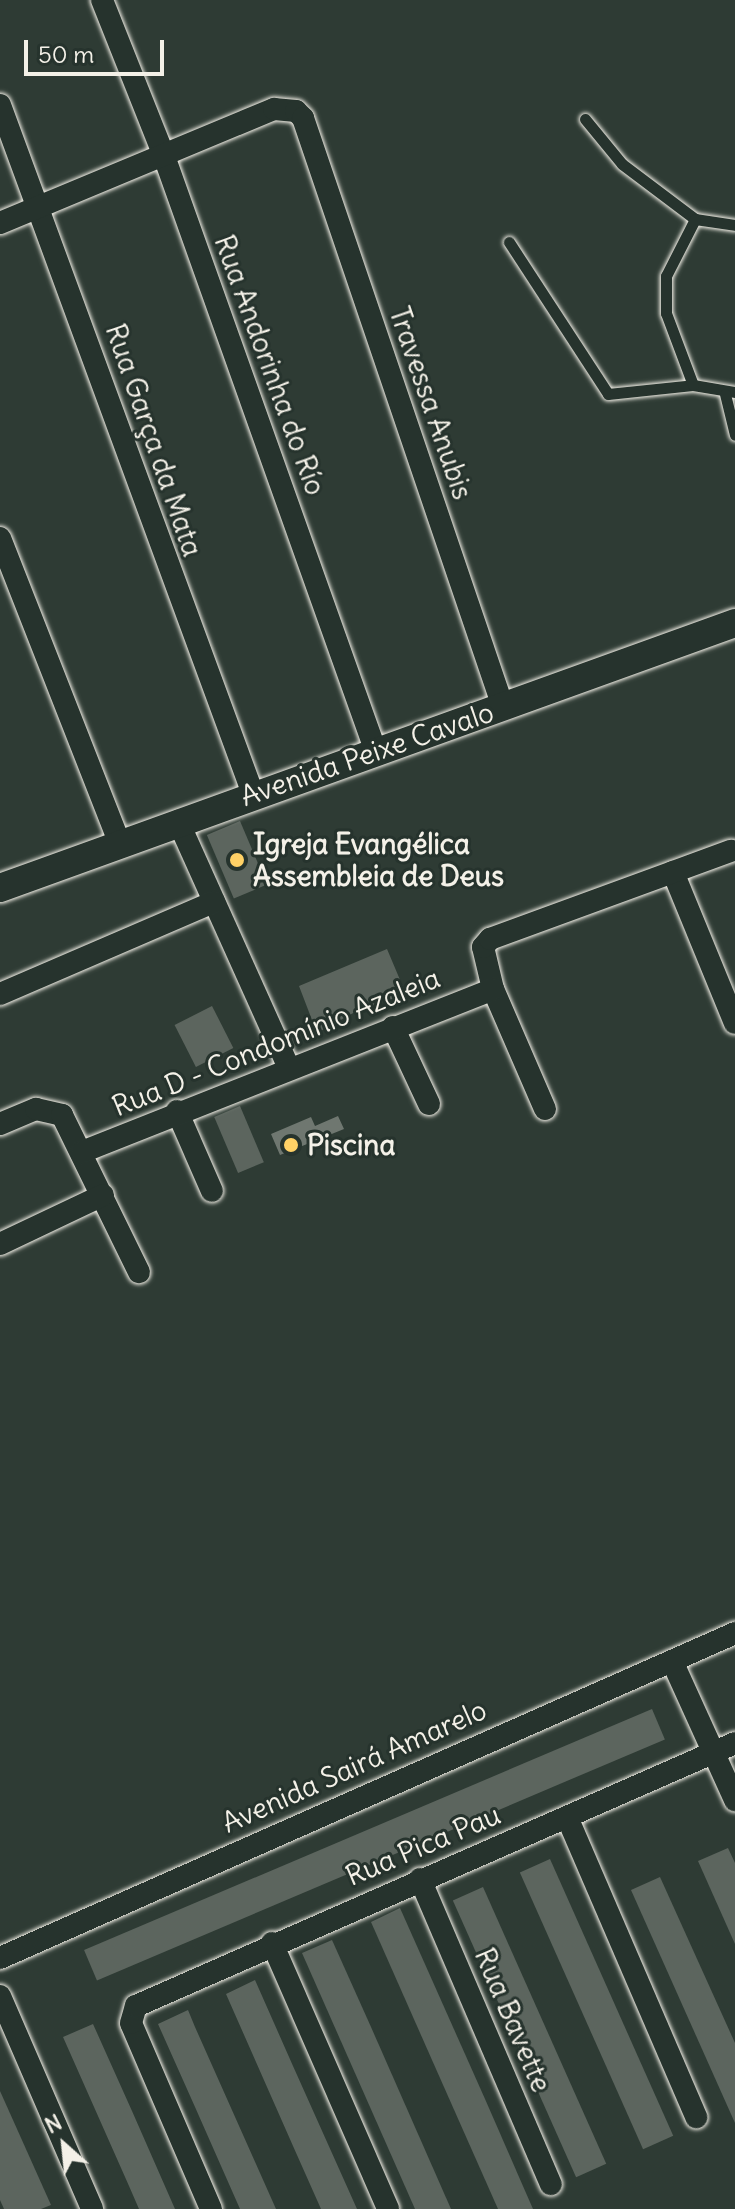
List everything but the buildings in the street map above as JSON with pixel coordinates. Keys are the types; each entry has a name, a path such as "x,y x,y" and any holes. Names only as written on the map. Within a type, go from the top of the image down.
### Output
{"street":[{"name":"Rua Andorinha do Río","path":"102,0 164,156 376,752"},
{"name":"Rua Garça da Mata","path":"0,105 41,208 183,613 253,794"},
{"name":"Travessa Anubis","path":"164,156 274,109 289,107 303,118 503,707"},
{"path":"0,223 164,156"},
{"path":"0,538 119,841"},
{"name":"Avenida Peixe Cavalo","path":"0,888 119,841 735,623"},
{"path":"178,821 288,1066"},
{"path":"545,1109 493,989 483,947 490,939 731,851"},
{"path":"673,872 735,1023"},
{"path":"0,994 214,902"},
{"name":"Rua D - Condomínio Azaleia","path":"82,1152 288,1066 493,989"},
{"path":"393,1027 429,1104"},
{"path":"0,1124 36,1109 62,1115 139,1272"},
{"path":"177,1111 212,1191"},
{"path":"0,1244 103,1195"},
{"name":"Avenida Sairá Amarelo","path":"0,1958 735,1633"},
{"path":"672,1661 735,1800"},
{"name":"Rua Pica Pau","path":"211,2209 131,2023 136,2006 272,1943 735,1743"},
{"path":"567,1817 696,2117"},
{"name":"Rua Bavette","path":"420,1879 551,2184"},
{"path":"272,1943 388,2209"},
{"path":"0,1996 92,2209"}],"lane":[{"path":"585,119 622,164 695,219 735,225"},
{"path":"693,385 666,313 666,276 695,219"},
{"path":"509,242 608,394 693,385 730,393 735,435"}],"shaded area":[{"name":"Piscina","path":"338,1116 344,1129 280,1155 271,1134 311,1117 315,1126"}],"place":[{"name":"Igreja Evangélica Assembleia de Deus","path":"237,860"},
{"name":"Piscina","path":"291,1145"}]}
